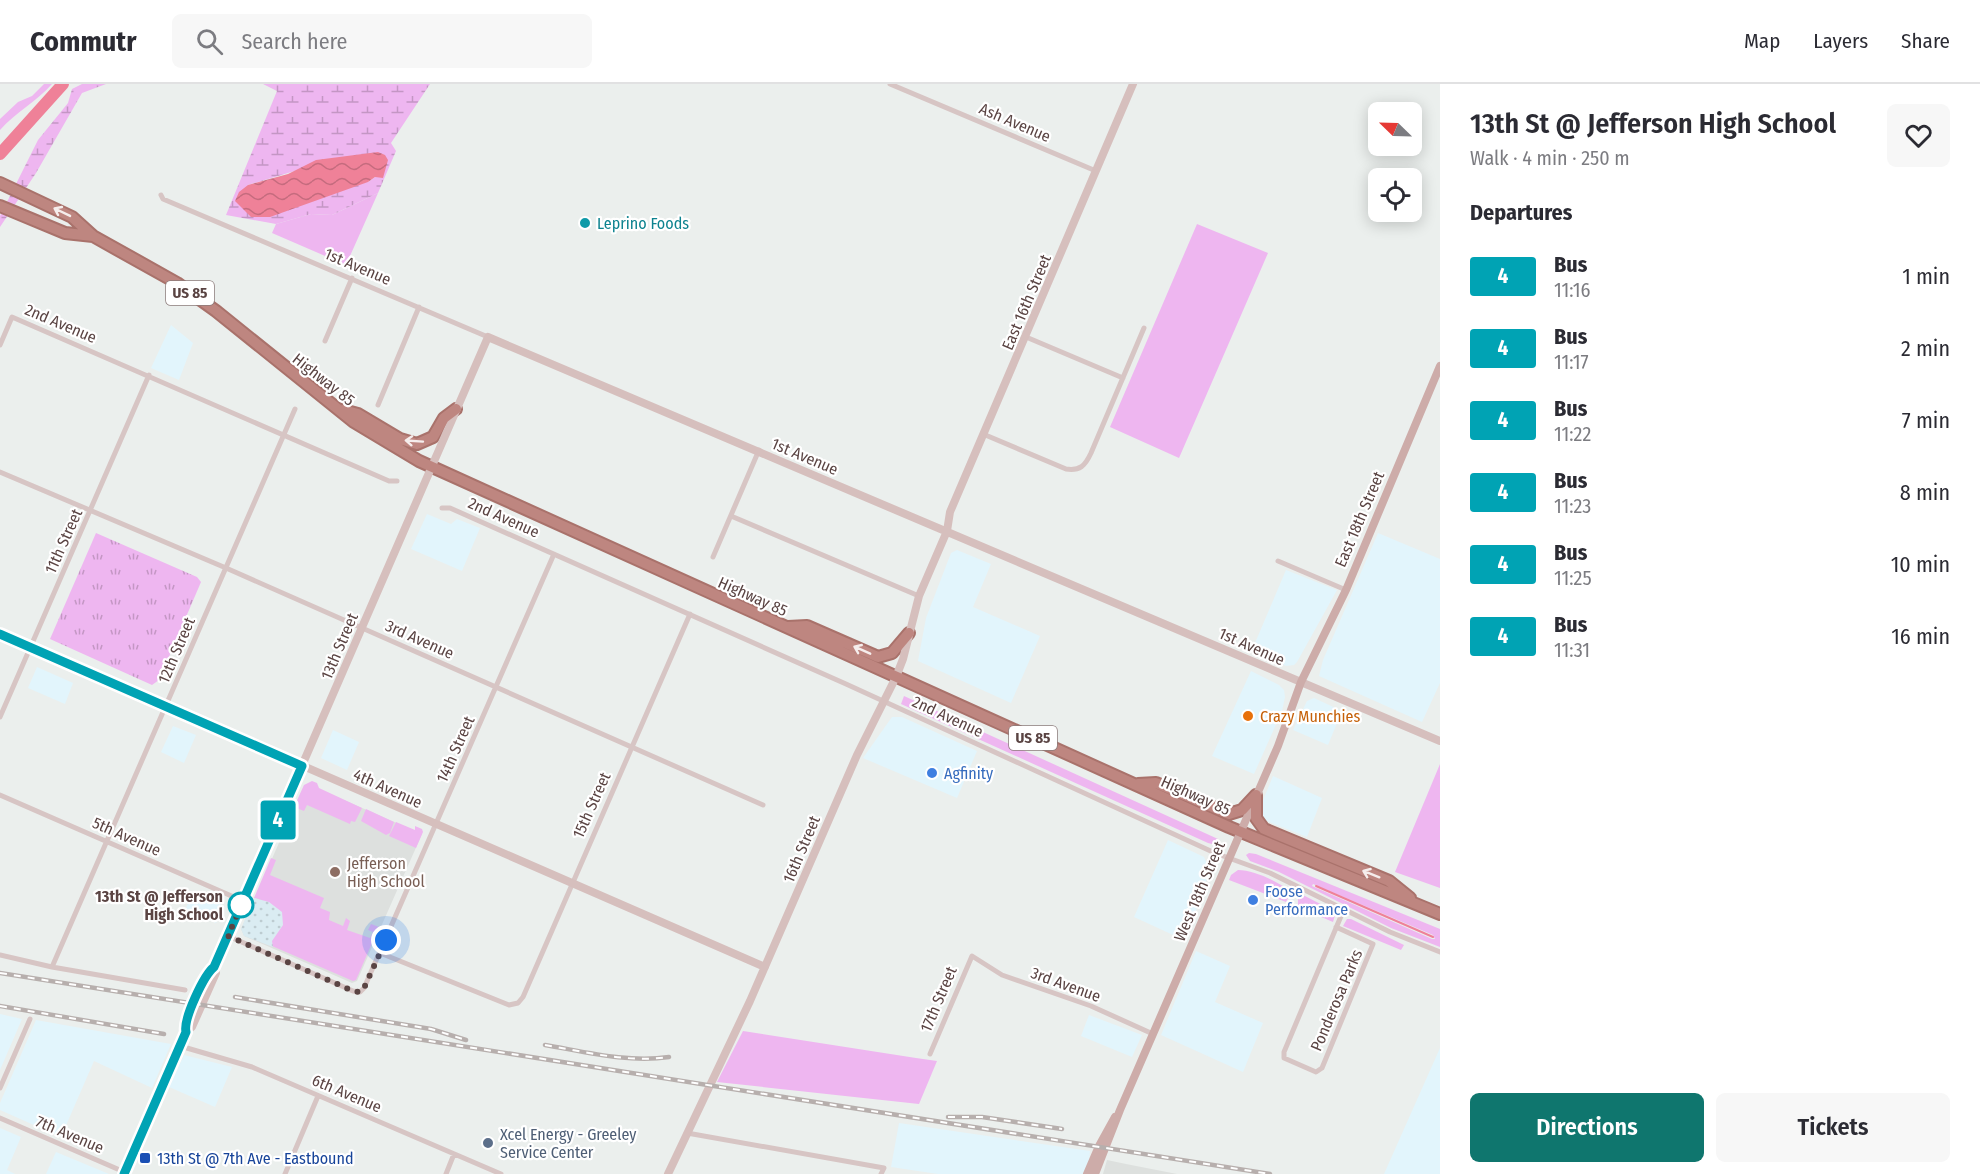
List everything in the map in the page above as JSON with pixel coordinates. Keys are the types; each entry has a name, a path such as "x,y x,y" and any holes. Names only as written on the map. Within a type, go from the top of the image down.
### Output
{"highway":[{"name":"Highway 85","path":"0,183 72,217 93,236 177,283 216,311 336,408 374,435 431,467 1240,832 1440,914"},
{"name":"Highway 85","path":"0,206 65,233 93,236"},
{"path":"336,408 358,414 400,439 417,444 433,437 444,418 456,409"},
{"path":"786,627 807,626 878,657 892,653 909,633"},
{"path":"1136,784 1156,783 1229,814 1242,810 1256,795"},
{"path":"1256,795 1256,818 1264,829 1389,881 1420,906"}],"main road":[{"name":"East 18th Street","path":"1301,682 1346,590 1440,366"},
{"name":"West 18th Street","path":"1095,1174 1120,1110 1284,731 1301,682"},
{"name":"West 18th Street","path":"1087,1174 1109,1126 1120,1110"}],"street":[{"name":"Ash Avenue","path":"890,84 1096,171"},
{"name":"East 16th Street","path":"947,531 950,512 1133,84"},
{"name":"1st Avenue","path":"160,195 163,199 759,450 1440,741"},
{"path":"325,341 352,278"},
{"path":"378,405 420,307"},
{"name":"2nd Avenue","path":"0,345 12,317 389,481 397,481"},
{"path":"983,434 1066,469 1081,469 1091,453 1144,328"},
{"name":"13th Street","path":"126,1173 186,1032 184,1025 208,972 214,967 228,936 488,337"},
{"path":"1026,337 1123,378"},
{"name":"11th Street","path":"0,717 149,375"},
{"name":"12th Street","path":"52,967 295,409"},
{"path":"712,557 759,450"},
{"name":"3rd Avenue","path":"0,472 226,568 763,805"},
{"name":"2nd Avenue","path":"442,508 450,508 690,614 1230,858 1270,873 1390,932 1440,952"},
{"path":"731,516 919,596"},
{"name":"16th Street","path":"668,1174 765,967 847,776 896,677 903,659 919,596 947,531"},
{"name":"14th Street","path":"228,936 353,991 360,992 364,988 554,554"},
{"path":"1278,561 1346,590"},
{"name":"15th Street","path":"380,953 509,1005 518,1003 523,997 690,614"},
{"name":"4th Avenue","path":"0,634 765,967"},
{"name":"5th Avenue","path":"0,795 243,901"},
{"name":"Ponderosa Parks","path":"1336,927 1374,944 1322,1068 1316,1072 1284,1058 1284,1052 1336,927 1344,909"},
{"path":"0,955 52,967 185,990"},
{"name":"3rd Avenue","path":"972,956 1002,975 1091,1006 1153,1034"},
{"name":"17th Street","path":"930,1054 972,956"},
{"path":"0,1088 30,1019"},
{"name":"6th Avenue","path":"180,1046 252,1067 501,1174"},
{"path":"285,1174 318,1096"},
{"name":"7th Avenue","path":"0,1118 126,1173"},
{"path":"687,1132 883,1171"},
{"path":"446,1174 454,1154"}],"shaded area":[{"path":"171,325 193,343 179,380 151,368"},
{"path":"427,514 451,524 457,519 480,528 462,571 411,549"},
{"path":"1378,533 1440,559 1440,683 1422,722 1319,676 1323,660"},
{"path":"957,550 991,564 973,607 1040,636 1011,703 918,661 926,618 951,553"},
{"path":"1286,570 1337,590 1297,662 1286,666 1252,650"},
{"path":"37,667 73,683 65,704 28,688"},
{"path":"1251,671 1279,685 1284,690 1285,697 1282,711 1254,774 1212,756"},
{"path":"1314,698 1342,711 1328,745 1293,730 1307,701"},
{"path":"892,717 902,717 977,751 957,798 863,758"},
{"path":"173,726 196,735 184,763 161,752"},
{"path":"333,730 359,742 347,770 321,758"},
{"path":"1273,776 1322,798 1307,837 1262,819 1259,810"},
{"name":"Jefferson High School","path":"307,784 422,834 357,981 352,983 244,936 241,929 304,786"},
{"path":"1168,840 1204,857 1209,868 1204,891 1184,940 1134,917"},
{"path":"193,892 224,906 216,923 185,910"},
{"path":"1196,951 1230,966 1215,1002 1263,1023 1243,1072 1161,1035"},
{"path":"0,1014 22,1019 0,1070"},
{"path":"1089,1015 1142,1035 1132,1057 1081,1036"},
{"path":"36,1020 171,1044 152,1088 94,1061 61,1137 0,1110 0,1103"},
{"path":"1440,1048 1440,1174 1384,1174"},
{"path":"184,1055 232,1067 215,1107 169,1087"},
{"path":"899,1123 1090,1151 1089,1161 1083,1174 938,1174 891,1167"},
{"path":"0,1128 21,1137 7,1170 15,1174 0,1174"},
{"path":"56,1152 109,1174 46,1174"},
{"path":"1107,1160 1126,1164 1177,1174 1103,1174"}],"green space":[{"path":"44,84 52,84 0,130 0,119 18,102 32,96"},
{"path":"82,84 106,84 82,93 36,173 0,227 0,216 38,140 68,103 72,89"},
{"path":"263,84 430,84 391,143 396,151 378,193 332,215 311,214 276,224 226,215 277,91","holes":["298,170 375,177 368,182 248,185"]},
{"path":"378,193 346,265 272,233 276,224 311,214 332,215"},
{"path":"1197,224 1268,253 1179,458 1110,427"},
{"path":"96,533 197,577 201,582 159,680 152,685 50,639"},
{"path":"904,696 1218,839 1218,842 1216,845 1208,843 901,704"},
{"path":"1440,764 1440,888 1395,872"},
{"path":"312,781 317,783 319,788 362,808 355,822 351,821 350,824 307,805 304,811 294,807 304,785"},
{"path":"366,809 394,822 390,833 386,835 361,821"},
{"path":"396,822 415,830 415,826 422,829 423,832 416,848 389,836"},
{"path":"1256,854 1440,929 1440,947 1391,928 1279,872 1250,861 1246,855","holes":["1313,884 1433,935 1435,939 1312,886"]},
{"path":"271,858 276,860 270,875 324,898 320,908 330,912 329,920 343,926 346,918 350,921 347,930 370,938 373,932 368,930 371,924 379,927 356,980 353,981 272,946 259,899 254,898"},
{"path":"1238,870 1265,877 1289,890 1286,902 1229,880 1231,875"},
{"path":"1303,895 1336,912 1333,922 1298,907 1298,896"},
{"path":"1347,919 1404,945 1401,950 1343,926"},
{"path":"743,1031 937,1061 919,1104 717,1082"}],"sand":[{"path":"254,898 269,902 282,912 283,925 272,941 273,947 244,936 241,929"}],"water":[{"path":"378,152 385,155 388,160 383,178 375,177 368,182 270,217 251,217 235,201 239,192 248,185 288,174 316,160"}],"waterway":[{"path":"0,154 63,84"},
{"path":"1316,886 1433,937"}],"railway":[{"path":"0,973 1270,1174"},
{"path":"235,997 431,1029 466,1040"},
{"path":"0,1006 164,1034"},
{"path":"545,1045 623,1058 669,1057"},
{"path":"948,1117 982,1117 1062,1129"}],"bus line":[{"name":"4","path":"0,634 302,766 214,967 208,972 184,1025 186,1032 124,1174"}],"place":[{"name":"Leprino Foods","path":"585,223"},
{"name":"Crazy Munchies","path":"1248,716"},
{"name":"Agfinity","path":"932,773"},
{"name":"Jefferson High School","path":"335,872"},
{"name":"Foose Performance","path":"1253,900"},
{"name":"13th St @ Jefferson High School","path":"241,905"},
{"name":"Xcel Energy - Greeley Service Center","path":"488,1143"},
{"name":"13th St @ 7th Ave - Eastbound","path":"145,1158"}],"route":[{"path":"241,905 243,901 228,936 353,991 360,992 364,988 386,940"}]}
